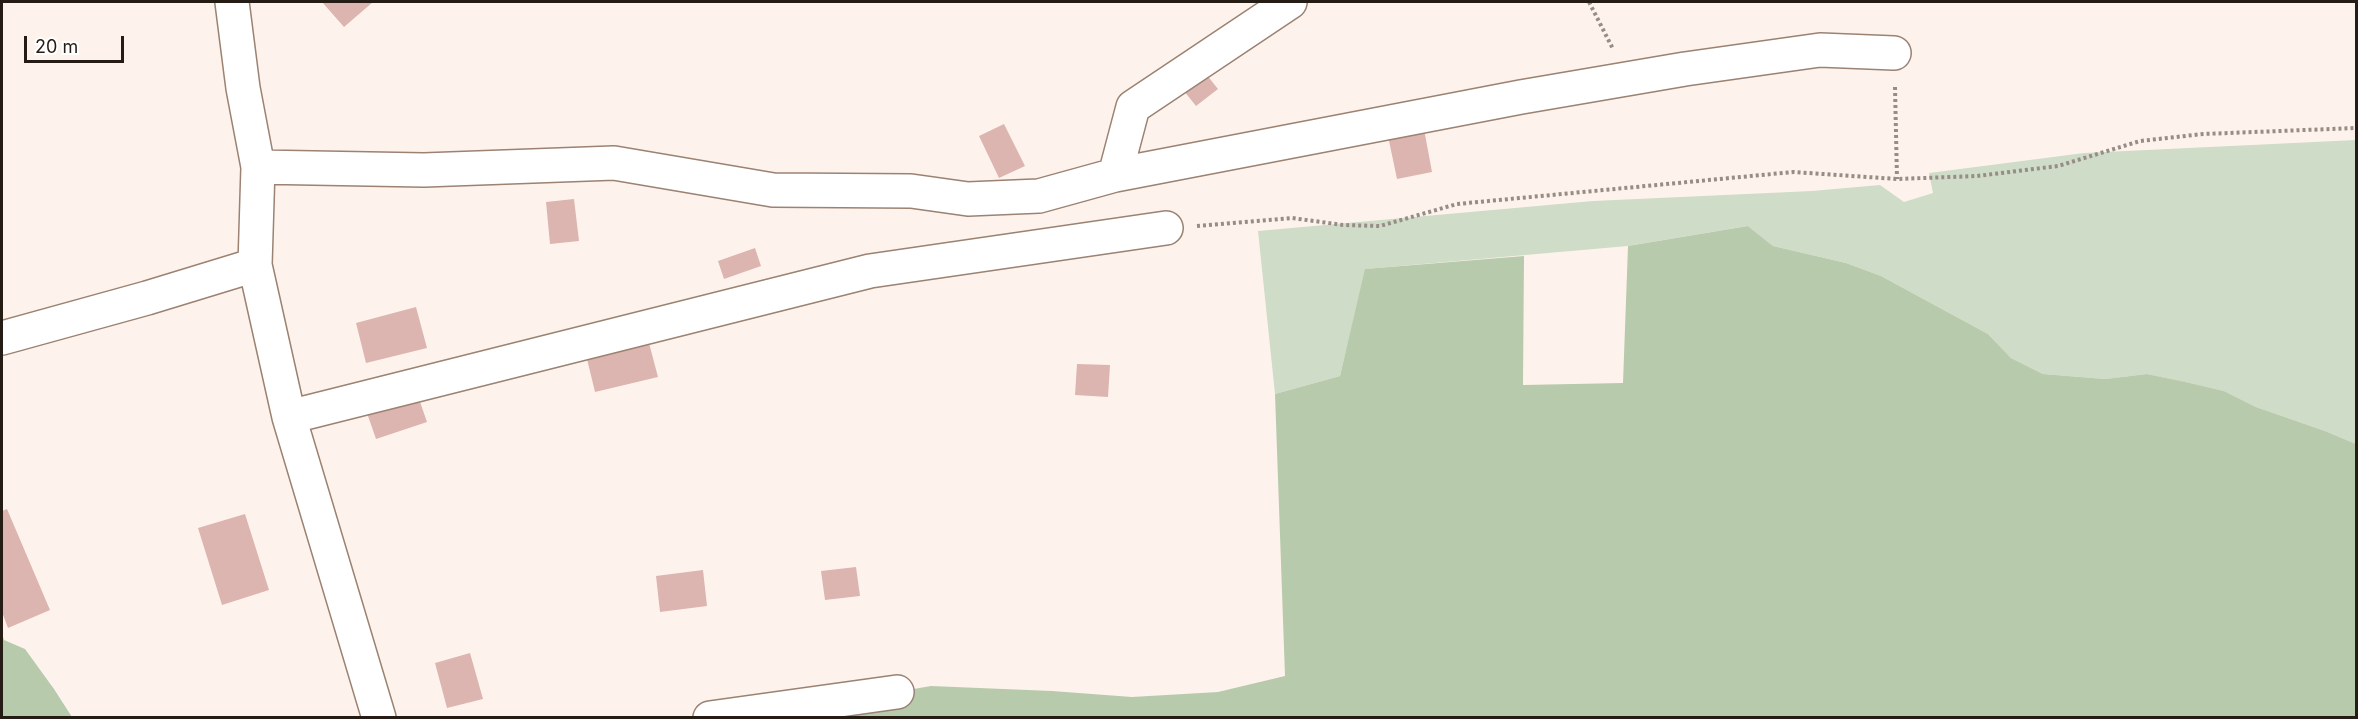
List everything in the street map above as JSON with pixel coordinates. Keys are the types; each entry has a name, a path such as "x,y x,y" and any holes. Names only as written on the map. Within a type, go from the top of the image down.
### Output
{"street":[{"path":"232,2 243,88 258,167 255,265 289,417 379,717"},
{"path":"1114,175 1133,106 1290,2"},
{"path":"258,167 424,170 614,163 773,190 911,191 968,199 1039,195 1114,175 1628,79 1820,50 1894,53"},
{"path":"289,417 870,271 1166,228"},
{"path":"2,338 255,265"},
{"path":"710,717 897,692"}],"path":[{"path":"1589,2 1628,79"},
{"path":"1894,53 1897,179"},
{"path":"1166,228 1293,218 1343,225 1380,226 1457,204 1793,172 1897,179 1977,176 2058,166 2140,141 2203,134 2356,128"}],"green space":[{"path":"2356,140 2356,444 2256,407 2224,391 2147,374 2105,379 2043,374 2011,358 1988,334 1881,276 1846,263 1773,246 1748,226 1628,246 1366,269 1340,376 1275,394 1258,231 1593,201 1812,191 1880,185 1904,202 1933,193 1929,173 2084,153"},
{"path":"1748,226 1773,246 1846,263 1881,276 1988,334 2011,358 2043,374 2105,379 2147,374 2185,382 2224,391 2256,407 2356,444 2356,717 823,718 890,693 931,686 1132,697 1218,692 1285,676 1275,394 1340,376 1365,269 1524,256 1523,385 1623,383 1628,246"},
{"path":"2,634 4,640 25,649 72,717 2,717"}],"building":[{"path":"322,2 373,2 344,27"},
{"path":"1202,69 1218,89 1196,106 1180,86"},
{"path":"1004,124 1025,166 999,178 979,136"},
{"path":"1424,129 1432,172 1397,179 1388,136"},
{"path":"574,199 579,241 550,244 546,202"},
{"path":"755,248 761,266 724,279 718,261"},
{"path":"416,307 427,348 366,363 356,323"},
{"path":"649,343 658,377 595,392 587,359"},
{"path":"1077,364 1110,365 1108,397 1075,395"},
{"path":"418,396 427,422 376,439 367,413"},
{"path":"7,509 50,610 8,628 2,612 2,511"},
{"path":"245,514 269,590 222,605 198,528"},
{"path":"856,567 860,596 825,600 821,571"},
{"path":"703,570 707,606 660,612 656,576"},
{"path":"470,653 483,699 447,708 435,663"}]}
